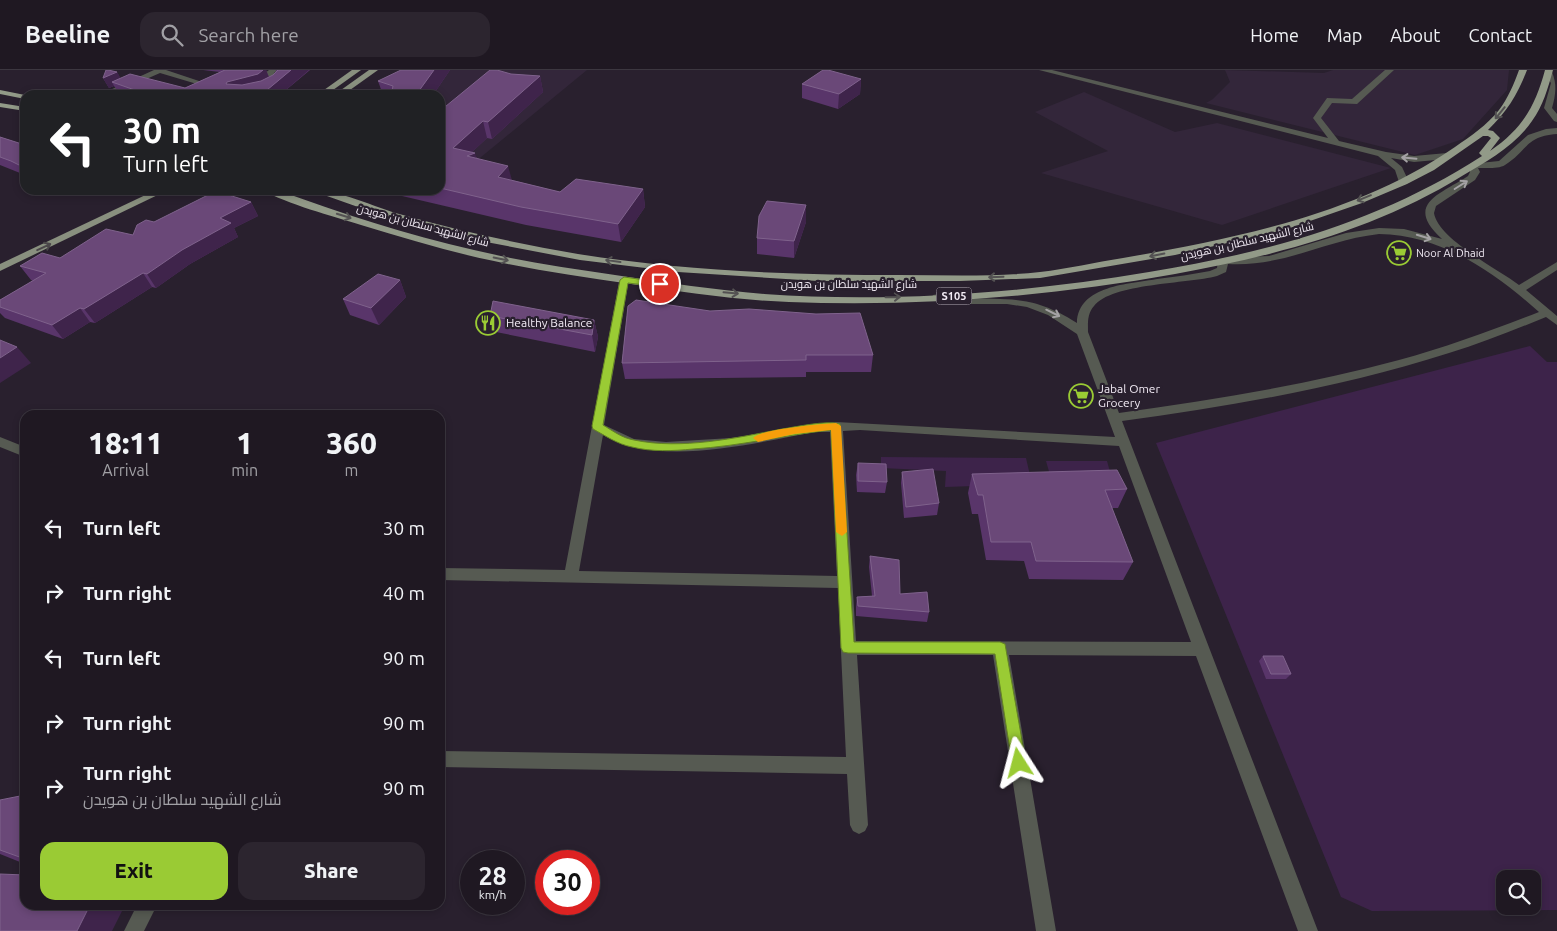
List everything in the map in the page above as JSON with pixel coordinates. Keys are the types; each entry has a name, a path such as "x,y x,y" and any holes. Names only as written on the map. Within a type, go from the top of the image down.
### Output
{"highway":[{"name":"شارع الشهيد سلطان بن هويدن","path":"331,195 465,235 529,248 678,269 818,278 1040,275 1175,252 1281,228 1359,201 1404,182 1419,175 1481,133 1502,112 1515,91 1523,70"},
{"name":"شارع الشهيد سلطان بن هويدن","path":"283,195 446,247 504,260 624,280 701,290 802,299 937,297 1069,287 1161,274 1292,245 1349,227 1427,195 1506,145 1530,118 1540,98 1549,72"},
{"path":"0,93 20,96"},
{"path":"0,104 20,108"},
{"path":"1477,163 1496,138 1490,133 1481,133"},
{"path":"701,290 697,287 697,282 708,278 776,282 818,278"}],"main road":[{"path":"328,90 357,70"},
{"path":"345,90 374,70"},
{"path":"0,257 133,195"},
{"path":"0,268 153,195"}],"street":[{"path":"114,90 159,70 211,83 195,90"},
{"path":"262,90 267,89 278,80 269,73 274,70"},
{"path":"1043,70 1335,141 1372,152 1414,159 1447,156"},
{"path":"1335,141 1317,118 1330,100 1354,102 1390,70"},
{"path":"1549,72 1555,83 1548,108 1557,119"},
{"path":"1557,131 1546,131 1528,137 1501,164 1477,163 1472,178 1432,204 1429,209 1432,222 1467,254 1520,290 1557,322"},
{"path":"1372,152 1399,169 1404,182"},
{"path":"1308,931 1082,332 1082,314 1095,299 1115,289 1213,274 1222,270 1223,261 1264,260 1354,235 1393,230 1419,235 1467,254"},
{"path":"1520,290 1557,264"},
{"path":"571,577 624,280"},
{"path":"937,297 962,302 997,300 1036,306 1066,320 1082,332"},
{"path":"1114,418 1220,404 1337,380 1445,351 1547,313"},
{"path":"597,426 619,439 633,444 666,447 731,443 794,431 836,426 884,426 1123,442"},
{"path":"836,426 859,825"},
{"path":"0,442 20,450"},
{"path":"445,574 844,582"},
{"path":"848,648 1201,649"},
{"path":"1000,648 1046,931"},
{"path":"445,759 856,766"},
{"path":"134,931 144,910"}],"shaded area":[{"path":"410,70 587,70 475,162 445,168 445,90 388,90"},
{"path":"1225,70 1324,73 1333,70 1509,70 1507,90 1463,139 1415,155 1206,103 1213,99 1230,82"},
{"path":"1084,92 1175,132 1217,123 1391,168 1222,225 1041,173 1108,151 1035,112"},
{"path":"1530,346 1547,362 1557,362 1557,910 1541,910 1541,870 1496,870 1496,910 1372,911 1341,897 1156,443"},
{"path":"881,457 1026,458 1032,484 945,487 946,471 881,468"},
{"path":"1046,461 1107,461 1112,479 1052,482"}],"building":[{"path":"106,70 108,70 117,72 103,78"},
{"path":"225,70 263,70 258,74 227,82 226,84 242,85 261,81 278,70 291,70 267,90 135,90 112,82 130,74 185,88"},
{"path":"401,70 434,70 420,90 392,90 393,86 378,81"},
{"path":"490,70 540,76 488,122 483,121 453,148 475,153 467,156 508,166 498,177 560,192 576,179 643,189 618,224 521,207 445,189 445,107"},
{"path":"823,70 861,79 839,94 802,84"},
{"path":"0,137 20,143 20,166 0,157"},
{"path":"208,195 229,195 251,202 220,218 231,223 182,250 147,274 143,273 84,309 80,308 52,325 0,307 0,300 46,273 20,266 42,253 60,258 106,229 133,235 137,225 146,220 154,222"},
{"path":"767,201 806,205 794,241 757,238 759,216"},
{"path":"378,274 400,280 371,308 343,299"},
{"path":"636,300 710,311 749,309 816,314 860,313 873,355 806,355 806,360 622,363 628,306"},
{"path":"493,301 594,320 592,335 490,316"},
{"path":"0,340 17,347 0,358"},
{"path":"858,463 886,464 887,482 858,481"},
{"path":"933,469 939,503 906,507 902,472"},
{"path":"1117,470 1127,489 1105,490 1133,562 1036,561 1031,542 991,542 983,495 978,495 972,474"},
{"path":"870,556 899,560 900,594 927,592 929,612 858,606 857,597 875,596"},
{"path":"1263,656 1283,656 1291,674 1271,674"},
{"path":"20,796 20,857 0,850 0,800"},
{"path":"0,874 20,875 20,910 88,910 77,931 0,931"}],"slow traffic":[{"path":"758,438 836,426 842,532"}],"place":[{"name":"Noor Al Dhaid","path":"1399,253"},
{"name":"Healthy Balance","path":"488,323"},
{"name":"Jabal Omer Grocery","path":"1081,396"}],"route":[{"path":"660,284 624,280 597,426 607,434 633,444 666,447 731,443 794,431 836,426 848,648 1000,648 1019,763"}]}
